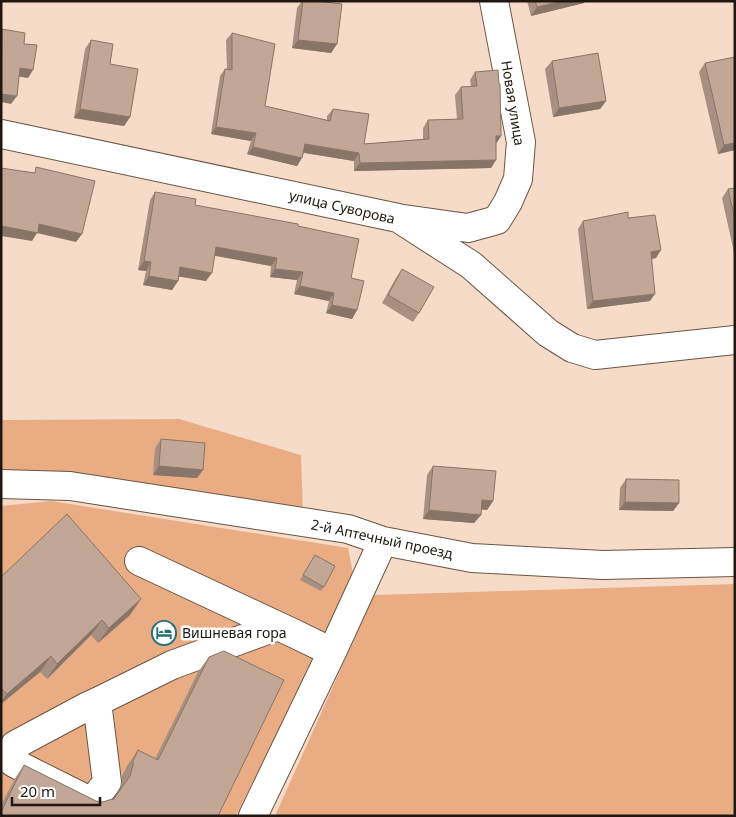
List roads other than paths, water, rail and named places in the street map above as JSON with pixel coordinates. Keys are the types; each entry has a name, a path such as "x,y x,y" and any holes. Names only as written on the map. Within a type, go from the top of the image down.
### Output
{"street":[{"name":"Новая улица","path":"398,218 468,228 497,220 508,202 518,179 521,142 494,1"},
{"name":"улица Суворова","path":"1,134 398,218 471,266 548,333 572,348 595,355 735,340"},
{"name":"2-й Аптечный проезд","path":"1,484 70,486 348,529 383,541 472,558 603,565 735,562"},
{"path":"253,816 383,541"},
{"path":"139,561 332,652"},
{"path":"97,702 172,665 278,626"}],"place":[{"name":"Вишневая гора","path":"164,633"}]}
